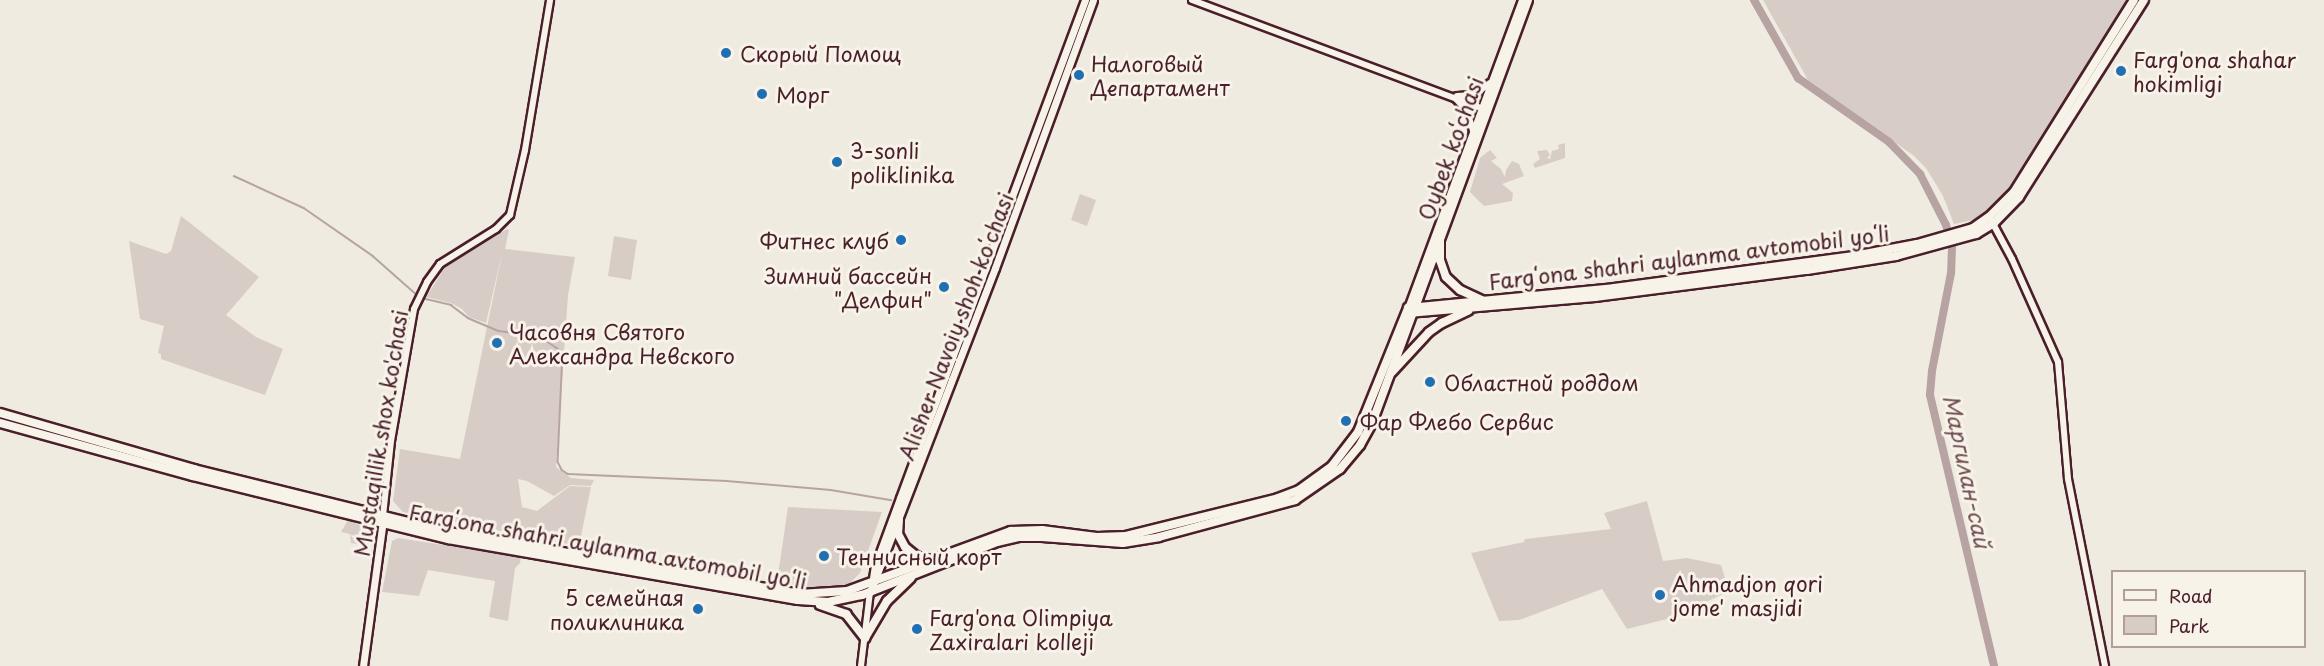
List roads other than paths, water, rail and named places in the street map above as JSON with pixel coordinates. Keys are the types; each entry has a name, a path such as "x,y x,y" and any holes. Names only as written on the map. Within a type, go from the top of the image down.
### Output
{"highway":[{"name":"Fargʻona shahri aylanma avtomobil yoʻli","path":"1487,304 1595,297 1869,261 1963,235 1992,220 2019,197 2134,0"},
{"name":"Fargʻona shahri aylanma avtomobil yoʻli","path":"2078,96 2144,0"},
{"path":"1440,240 1440,260 1446,277 1460,290 1487,304"},
{"path":"1410,310 1487,304"},
{"path":"1387,378 1418,342 1442,323 1487,304"},
{"name":"Fargʻona shahri aylanma avtomobil yoʻli","path":"0,413 382,520 514,546 799,594 826,595 872,588 930,560 1011,531 1042,530 1097,537 1126,536 1162,529 1278,498 1318,482 1345,452 1365,420 1410,310"},
{"name":"Fargʻona shahri aylanma avtomobil yoʻli","path":"0,423 110,455 514,551 798,600 828,602 915,574 997,542 1018,537 1123,543 1159,537 1281,505 1340,469 1360,445 1372,423 1410,310"},
{"path":"899,520 898,534 905,547 916,556 930,560"},
{"path":"798,600 830,607 846,614 865,638 887,601 915,574"}],"main road":[{"name":"Mustaqillik shox ko'chasi","path":"363,666 406,344 414,309 427,282 441,264 496,229 510,216 525,150 550,0"},
{"name":"Alisher Navoiy shoh koʻchasi","path":"861,666 875,566 1085,0"},
{"name":"Alisher Navoiy shoh koʻchasi","path":"872,588 1093,0"},
{"path":"1192,0 1453,96 1485,110"},
{"name":"Oybek ko‘chasi","path":"1410,310 1473,133 1485,110 1522,0"},
{"name":"Oybek ko‘chasi","path":"1410,310 1440,240 1485,110 1528,0"},
{"path":"1453,96 1474,95 1493,81"},
{"path":"1453,96 1467,111 1473,133"},
{"path":"1992,220 2058,362 2068,479 2105,666"}],"waterway":[{"name":"Маргилан-сай","path":"1754,0 1798,78 1889,142 1920,174 1946,225 1952,247 1951,273 1932,371 1930,395 1994,666"},
{"path":"234,176 304,208 373,256 416,294"},
{"path":"426,299 451,305 468,318 499,331 539,336 563,352 558,462 562,470 568,474 727,481 831,490 891,500"}],"place":[{"name":"Скорый Помощ","path":"726,53"},
{"name":"Farg'ona shahar hokimligi","path":"2121,71"},
{"name":"Налоговый Департамент","path":"1079,75"},
{"name":"Морг","path":"762,94"},
{"name":"3-sonli poliklinika","path":"837,162"},
{"name":"Фитнес клуб","path":"901,240"},
{"name":"Зимний бассейн \"Делфин\"","path":"944,287"},
{"name":"Часовня Святого Александра Невского","path":"497,343"},
{"name":"Областной роддом","path":"1430,382"},
{"name":"Фар Флебо Сервис","path":"1346,421"},
{"name":"Теннисный корт","path":"824,556"},
{"name":"Ahmadjon qori jome' masjidi","path":"1660,595"},
{"name":"5 семейная поликлиника","path":"698,609"},
{"name":"Farg'ona Olimpiya Zaxiralari kolleji","path":"917,629"}]}
